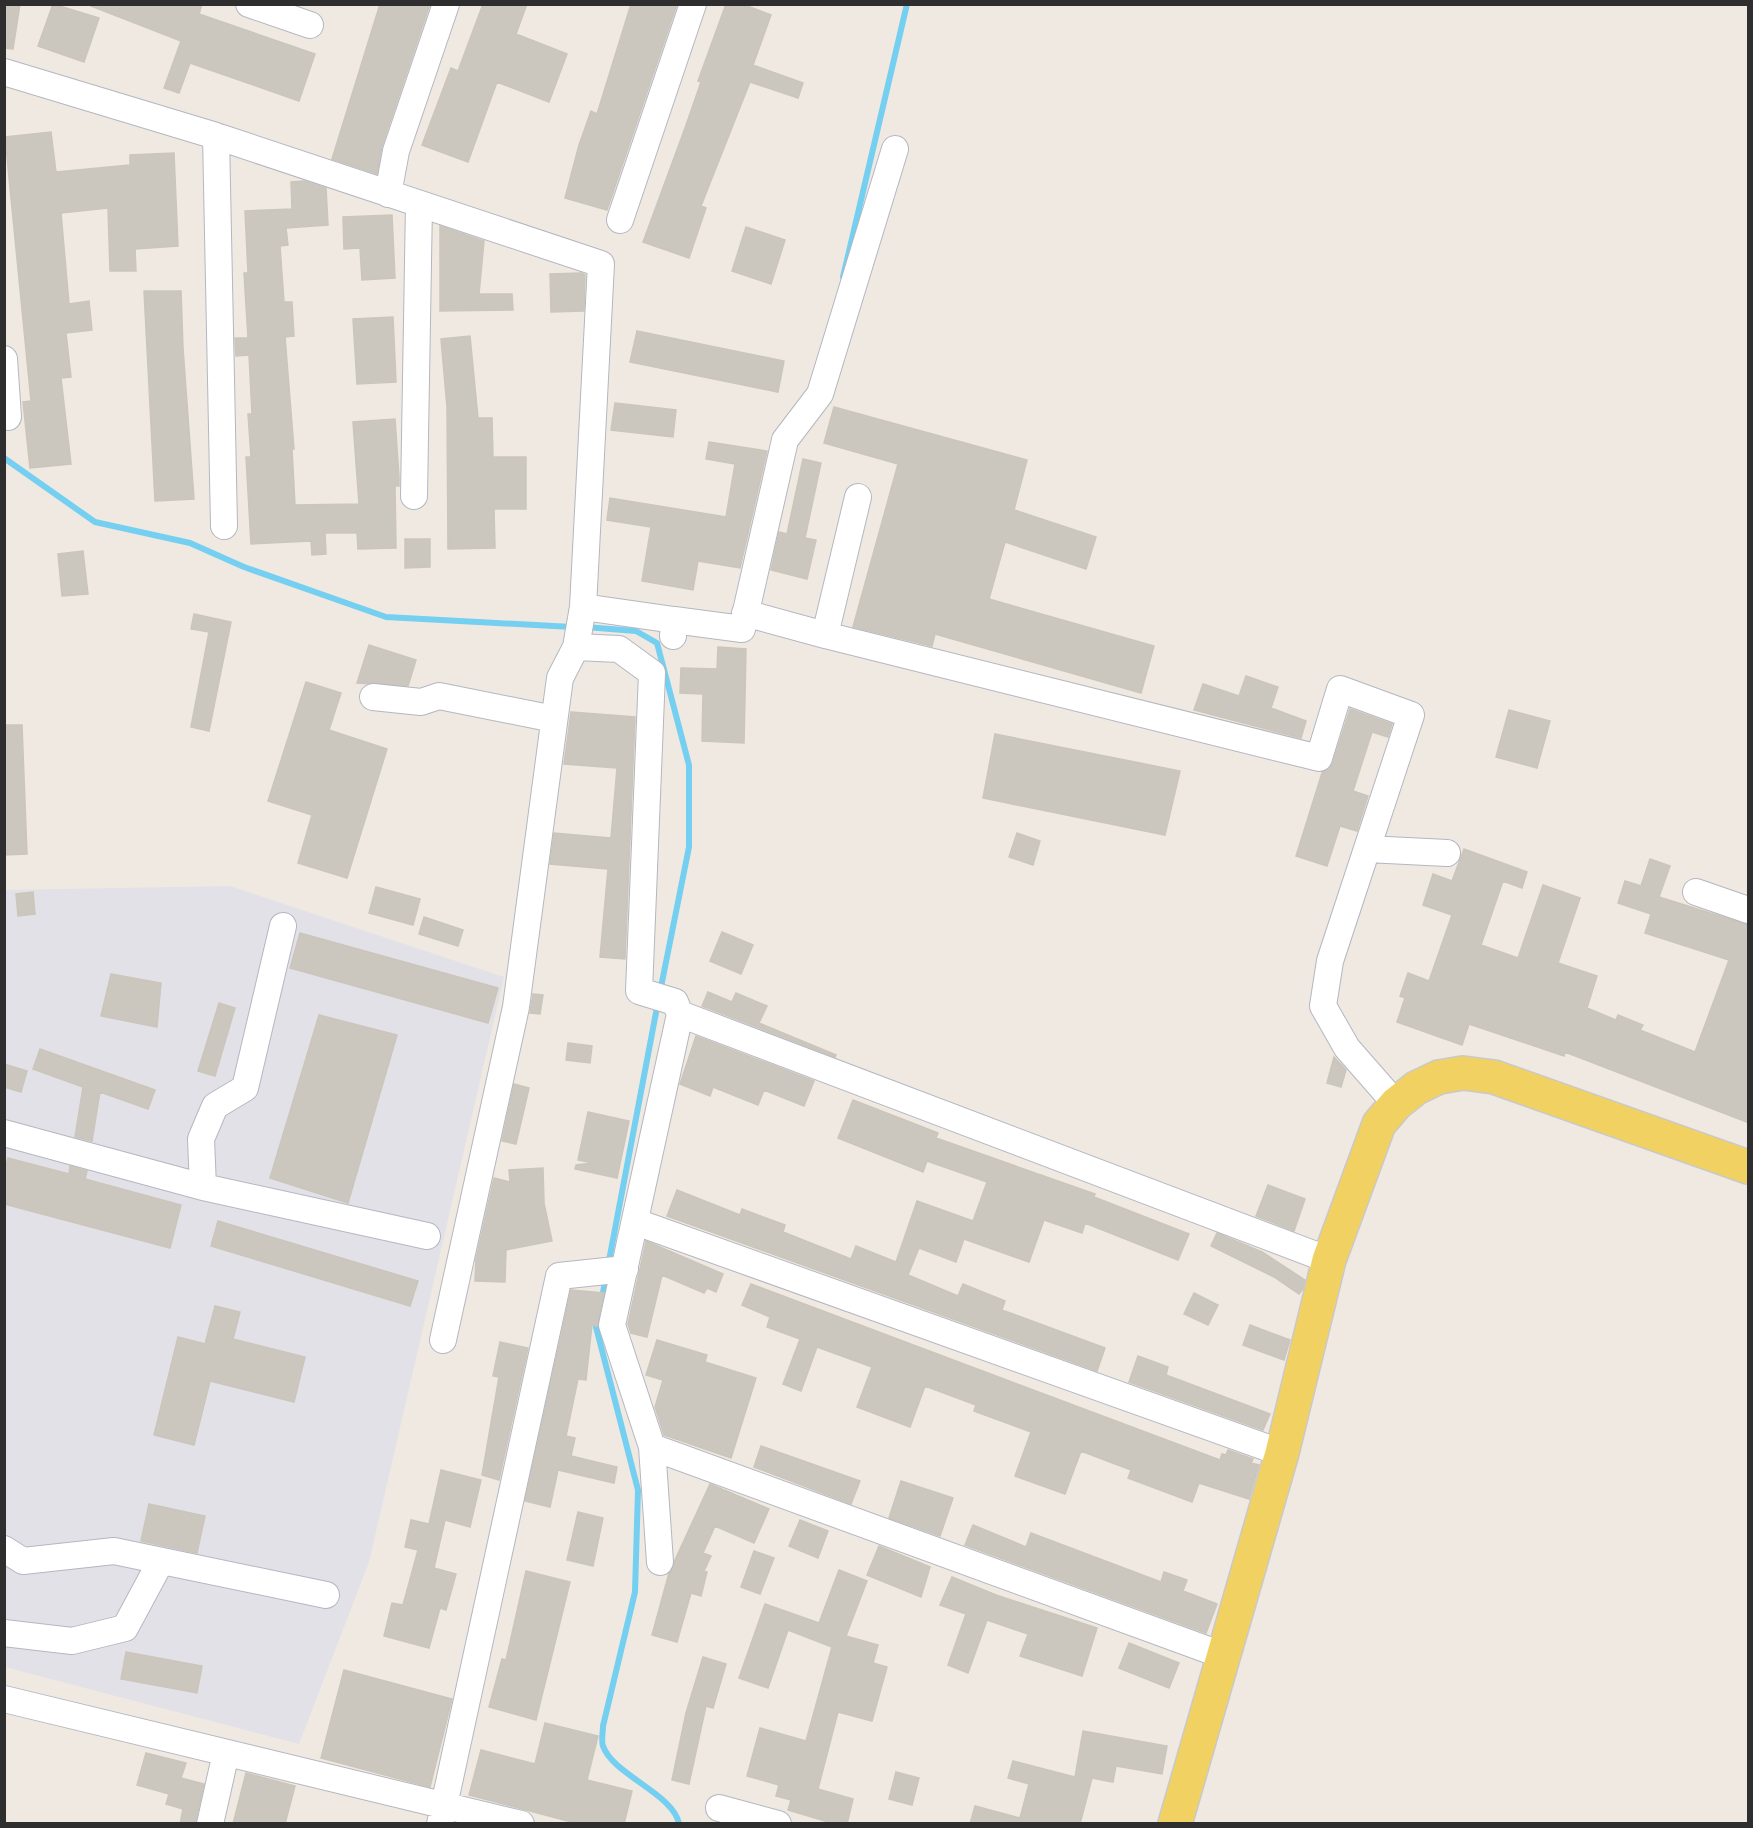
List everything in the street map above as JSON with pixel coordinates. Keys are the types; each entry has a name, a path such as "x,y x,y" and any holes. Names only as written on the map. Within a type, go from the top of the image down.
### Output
{"main road":[{"path":"1175,1824 1282,1453 1329,1260 1379,1124 1396,1104 1416,1088 1438,1077 1463,1072 1494,1077 1749,1167"}],"street":[{"path":"249,4 310,25"},
{"path":"388,194 396,151 446,4"},
{"path":"620,220 693,4"},
{"path":"4,72 216,136 601,264 583,607 576,647 560,678 516,1007 443,1340"},
{"path":"216,136 224,526"},
{"path":"583,607 673,628 742,629 785,440 820,394 895,149"},
{"path":"414,496 419,204"},
{"path":"4,359 8,417"},
{"path":"825,635 858,497"},
{"path":"745,614 1319,758 1340,689 1412,715 1330,961 1323,1006 1347,1048 1396,1104"},
{"path":"576,647 619,649 652,673 639,991 675,1002 680,1014 636,1222 613,1270 612,1325 652,1447 660,1562"},
{"path":"373,697 421,702 439,696 554,719"},
{"path":"1367,849 1447,853"},
{"path":"1696,892 1749,910"},
{"path":"203,1187 201,1139 215,1106 245,1088 283,926"},
{"path":"680,1014 1329,1260"},
{"path":"4,1133 203,1187 427,1236"},
{"path":"636,1222 1282,1453"},
{"path":"442,1814 559,1276 613,1270"},
{"path":"652,1447 1222,1655"},
{"path":"4,1549 23,1561 114,1551 326,1595"},
{"path":"4,1633 72,1641 125,1628 161,1561"},
{"path":"4,1700 226,1753 442,1814 521,1824"},
{"path":"210,1824 226,1753"},
{"path":"718,1808 778,1824"}],"shaded area":[{"path":"230,886 504,977 369,1562 299,1744 5,1667 4,890"}],"building":[{"path":"4,4 20,4 13,49 4,48"},
{"path":"53,4 99,18 84,62 38,46"},
{"path":"86,4 202,4 199,14 315,54 299,101 190,63 179,93 164,88 181,41"},
{"path":"380,4 430,4 382,146 377,174 332,159"},
{"path":"483,4 527,4 516,34 567,54 549,102 497,82 468,162 422,145 451,68 458,71"},
{"path":"631,4 677,4 607,210 565,198 579,145 591,111 597,114"},
{"path":"726,4 742,4 771,15 753,65 803,83 798,98 750,82 701,206 706,208 689,258 643,242 685,128 701,82 698,81"},
{"path":"51,132 56,172 130,165 130,155 174,153 178,246 135,249 136,271 110,271 108,208 61,213 69,304 89,301 92,330 66,333 71,377 61,378 71,464 30,468 23,402 31,401 5,137"},
{"path":"304,181 326,188 328,225 286,228 288,245 280,246 284,302 292,302 294,336 285,337 294,449 292,449 295,505 359,504 353,422 395,419 399,477 399,486 395,486 396,548 358,549 357,533 325,533 326,554 312,555 311,541 251,544 246,457 251,457 248,414 252,414 249,355 236,356 235,338 248,338 244,273 248,273 245,211 292,209 291,182"},
{"path":"392,215 395,278 362,280 360,248 344,249 343,217"},
{"path":"440,226 484,241 479,294 512,294 513,310 440,311"},
{"path":"746,227 785,240 771,284 732,271"},
{"path":"581,273 585,275 584,311 551,312 550,274"},
{"path":"144,291 181,291 194,499 155,501"},
{"path":"393,317 396,382 357,384 353,319"},
{"path":"637,331 784,361 778,392 630,362"},
{"path":"470,336 478,418 492,418 493,457 526,457 526,509 494,509 495,548 448,549 447,407 441,339"},
{"path":"615,403 676,410 673,437 611,430"},
{"path":"834,407 1027,460 1014,510 1096,537 1086,569 1005,542 989,599 1154,646 1141,693 935,634 932,646 853,627 898,464 824,443"},
{"path":"709,442 767,451 740,568 698,561 693,590 642,581 651,527 607,520 610,498 726,517 735,464 706,459"},
{"path":"803,459 821,463 805,538 816,540 807,579 771,570 779,532 787,534"},
{"path":"405,539 430,539 430,567 405,568"},
{"path":"83,551 88,594 62,596 58,554"},
{"path":"194,614 231,622 209,731 191,727 209,632 191,629"},
{"path":"369,645 416,660 408,686 357,683"},
{"path":"718,647 746,649 744,743 702,741 703,694 680,693 681,668 717,669"},
{"path":"1246,676 1278,687 1271,708 1306,721 1301,738 1194,710 1203,684 1239,696"},
{"path":"306,682 341,693 329,730 387,749 347,878 298,863 312,815 268,801"},
{"path":"1350,709 1392,724 1388,737 1372,732 1353,791 1368,796 1357,831 1340,826 1327,866 1296,856 1322,773 1333,762"},
{"path":"1509,710 1550,721 1537,768 1496,757"},
{"path":"571,712 635,717 625,959 600,957 608,869 550,864 554,833 611,838 617,768 564,764"},
{"path":"4,725 22,725 27,854 4,855"},
{"path":"995,734 1180,771 1165,835 983,798"},
{"path":"1017,833 1040,841 1033,865 1009,857"},
{"path":"1464,849 1527,872 1522,888 1503,881 1481,945 1518,958 1543,885 1580,898 1558,963 1597,976 1587,1008 1616,1020 1618,1015 1643,1025 1640,1030 1695,1052 1729,960 1645,933 1651,914 1618,903 1625,881 1641,886 1650,859 1670,866 1659,897 1749,925 1749,1123 1565,1052 1564,1056 1469,1024 1462,1045 1397,1022 1405,998 1400,996 1408,973 1429,981 1452,915 1423,905 1433,874 1452,881"},
{"path":"376,887 420,899 413,925 369,913"},
{"path":"33,892 35,914 18,916 16,894"},
{"path":"424,917 463,930 458,946 419,934"},
{"path":"722,932 753,945 741,974 710,961"},
{"path":"300,933 498,988 488,1023 290,968"},
{"path":"111,974 161,983 157,1027 101,1016"},
{"path":"708,992 732,1002 736,993 767,1006 759,1023 836,1055 835,1057 702,1006"},
{"path":"533,994 543,995 540,1014 530,1013"},
{"path":"219,1003 235,1008 215,1076 198,1071"},
{"path":"319,1015 397,1035 348,1203 270,1178"},
{"path":"696,1036 814,1081 804,1106 764,1090 758,1105 713,1087 710,1096 680,1084"},
{"path":"568,1043 592,1046 590,1063 566,1060"},
{"path":"40,1049 155,1090 148,1109 100,1092 92,1141 75,1137 83,1087 33,1069"},
{"path":"1334,1057 1346,1070 1341,1087 1327,1083"},
{"path":"4,1064 27,1071 21,1092 4,1087"},
{"path":"514,1084 529,1088 516,1144 502,1141"},
{"path":"853,1100 938,1133 936,1138 1095,1194 1094,1197 1189,1234 1178,1260 1085,1223 1082,1233 1044,1220 1029,1262 964,1239 956,1262 919,1248 908,1275 958,1296 963,1284 1005,1301 1002,1310 1105,1348 1097,1371 667,1216 677,1190 740,1215 742,1209 785,1225 783,1232 851,1259 856,1246 896,1262 917,1201 973,1221 987,1182 927,1161 923,1172 838,1138"},
{"path":"588,1112 629,1121 617,1178 575,1169 576,1165 593,1163 578,1160"},
{"path":"8,1158 69,1174 70,1166 87,1171 85,1179 181,1205 170,1248 4,1204 4,1172"},
{"path":"543,1168 544,1203 552,1241 506,1250 505,1282 475,1281 476,1259 494,1178 510,1182 509,1170"},
{"path":"1268,1185 1305,1199 1294,1231 1256,1216"},
{"path":"218,1221 418,1281 410,1306 211,1246"},
{"path":"1217,1233 1262,1252 1305,1280 1303,1289 1299,1294 1274,1277 1211,1246"},
{"path":"646,1241 723,1274 716,1292 707,1288 704,1293 662,1275 647,1337 631,1333 628,1324"},
{"path":"751,1284 1220,1460 1222,1454 1226,1455 1228,1450 1253,1459 1251,1463 1259,1465 1249,1499 1199,1483 1192,1502 1128,1478 1131,1470 1081,1451 1065,1494 1015,1476 1031,1432 974,1411 976,1405 925,1386 910,1427 857,1407 872,1367 817,1347 801,1391 783,1384 800,1339 767,1327 770,1317 742,1305"},
{"path":"571,1290 604,1293 597,1326 592,1325 586,1380 578,1379 566,1436 575,1438 571,1456 617,1467 614,1483 558,1470 550,1507 525,1501"},
{"path":"1194,1293 1218,1305 1208,1325 1184,1314"},
{"path":"215,1306 240,1312 233,1339 305,1357 294,1402 210,1381 194,1445 154,1435 178,1337 205,1344"},
{"path":"1250,1325 1290,1340 1284,1360 1243,1345"},
{"path":"657,1340 707,1355 705,1362 756,1378 731,1458 664,1435 655,1407 663,1380 646,1375"},
{"path":"500,1342 528,1348 499,1480 482,1475 499,1377 493,1376"},
{"path":"1138,1356 1168,1367 1166,1375 1270,1414 1263,1430 1129,1382"},
{"path":"761,1446 860,1481 851,1504 754,1467"},
{"path":"441,1470 481,1480 470,1527 445,1520 434,1568 456,1574 446,1610 440,1608 429,1648 384,1636 392,1603 403,1605 418,1550 405,1547 411,1520 429,1524"},
{"path":"901,1481 953,1498 940,1536 889,1518"},
{"path":"710,1484 769,1509 754,1543 715,1526 703,1553 711,1556 704,1571 707,1572 701,1596 691,1593 677,1642 652,1635 669,1573"},
{"path":"149,1504 205,1516 197,1553 141,1541"},
{"path":"578,1512 603,1518 593,1566 567,1560"},
{"path":"800,1520 828,1531 818,1558 789,1546"},
{"path":"973,1525 1026,1547 1031,1533 1161,1582 1164,1572 1187,1580 1183,1591 1217,1604 1206,1633 965,1545"},
{"path":"879,1546 930,1567 921,1597 867,1575"},
{"path":"754,1551 774,1558 760,1594 741,1587"},
{"path":"839,1570 867,1581 846,1636 878,1645 873,1663 887,1667 872,1721 838,1712 818,1789 853,1799 847,1824 835,1824 788,1810 791,1800 776,1796 779,1785 747,1776 760,1728 806,1741 832,1647 788,1630 768,1688 739,1678 765,1604 819,1623"},
{"path":"526,1571 570,1582 536,1720 489,1707 502,1659 506,1660"},
{"path":"952,1577 996,1595 1097,1628 1082,1676 1020,1656 1028,1634 987,1620 968,1673 948,1665 966,1614 940,1605"},
{"path":"1129,1643 1179,1663 1169,1688 1119,1668"},
{"path":"126,1652 202,1666 197,1693 121,1679"},
{"path":"703,1657 726,1664 713,1708 706,1706 689,1784 672,1780 686,1713"},
{"path":"344,1670 452,1699 430,1787 321,1758"},
{"path":"545,1723 598,1736 587,1780 632,1791 624,1824 579,1824 469,1795 481,1750 535,1764"},
{"path":"1083,1731 1167,1746 1162,1774 1116,1766 1113,1782 1092,1778 1080,1824 970,1824 975,1806 1020,1818 1029,1784 1008,1778 1013,1761 1075,1777"},
{"path":"146,1753 186,1763 181,1778 204,1784 195,1824 180,1824 183,1809 166,1804 169,1794 137,1785"},
{"path":"896,1772 919,1778 912,1805 889,1799"},
{"path":"246,1773 295,1786 285,1824 233,1824"}],"waterway":[{"path":"843,277 907,4"},
{"path":"4,458 95,522 190,543 244,567 386,617 572,627"},
{"path":"585,627 636,631 657,643 689,765 689,847 660,992"},
{"path":"608,1266 658,1002"},
{"path":"602,1298 606,1276"},
{"path":"597,1320 596,1327 638,1490 635,1592 603,1726 602,1744 618,1766 666,1803 675,1813 679,1824"}]}
